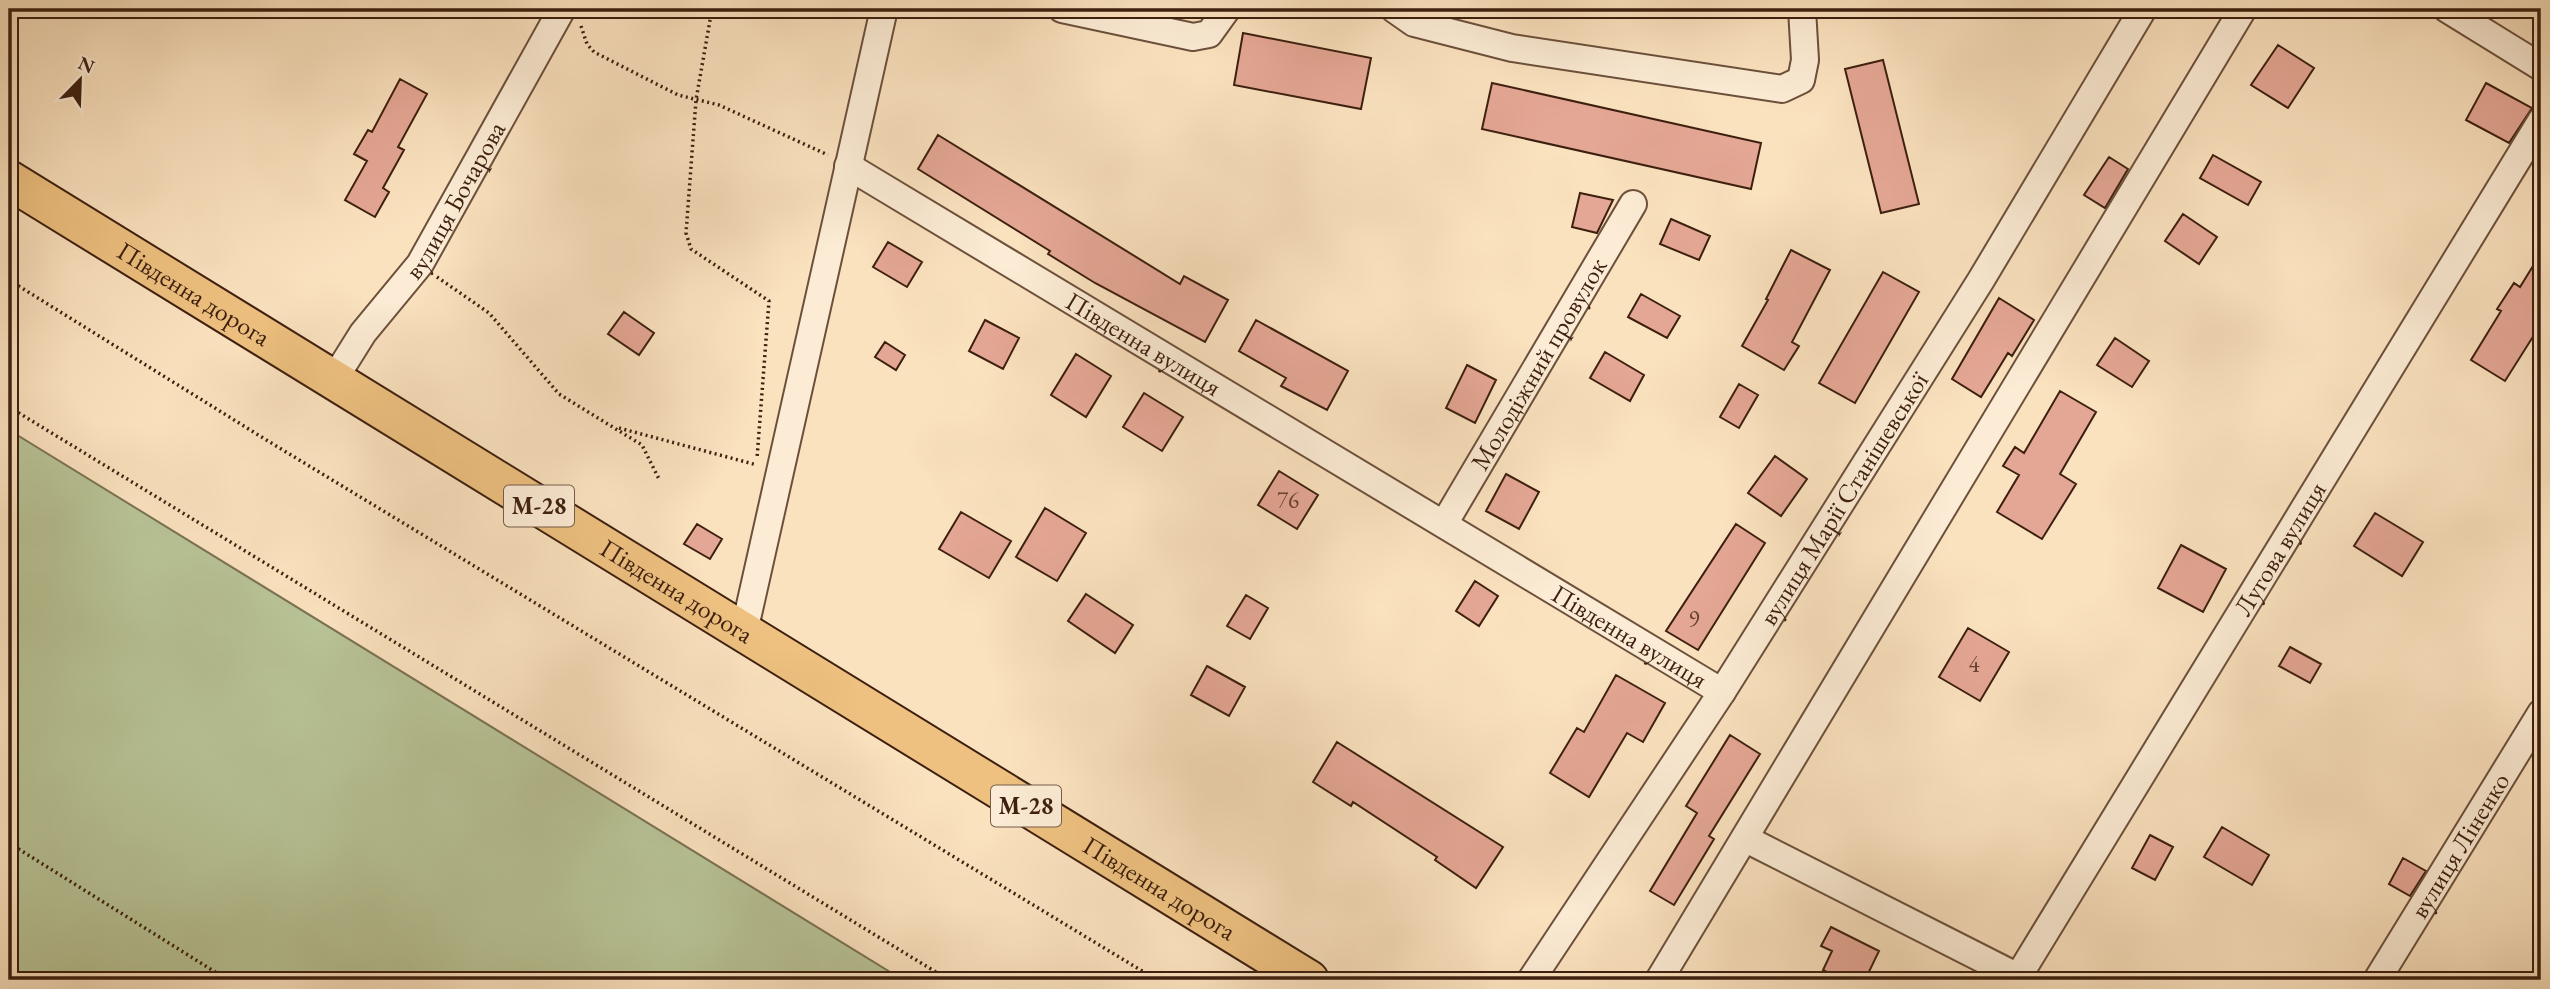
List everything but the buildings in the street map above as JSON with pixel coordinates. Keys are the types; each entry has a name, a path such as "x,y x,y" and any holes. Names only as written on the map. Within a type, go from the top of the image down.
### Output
{"highway":[{"name":"Південна дорога","path":"9,180 1309,980"}],"street":[{"path":"744,632 884,9"},
{"path":"1062,9 1193,37 1209,34 1227,9"},
{"path":"1394,9 1414,23 1512,48 1782,89 1801,80 1805,60 1802,9"},
{"name":"вулиця Марії Станішевської","path":"1531,980 1722,692 1981,280 2143,9"},
{"path":"1659,980 2243,9"},
{"path":"2446,9 2541,67"},
{"name":"вулиця Бочарова","path":"333,380 363,333 420,264 570,13"},
{"name":"Лугова вулиця","path":"2021,979 2541,121"},
{"name":"Південна вулиця","path":"848,166 1722,692"},
{"name":"Молодіжний провулок","path":"1444,524 1633,204"},
{"name":"вулиця Ліненко","path":"2377,980 2541,713"},
{"path":"1746,839 2021,979"}],"path":[{"path":"712,9 696,100 686,233 691,250 769,301 756,464"},
{"path":"570,13 594,52 678,96 719,105 848,166"},
{"path":"420,264 489,313 559,394 642,445 659,479"},
{"path":"9,280 280,449 1157,980"},
{"path":"9,407 949,980"},
{"path":"614,427 756,464 776,486"},
{"path":"9,843 228,980"}],"green space":[{"path":"9,430 903,980 9,980"}]}
